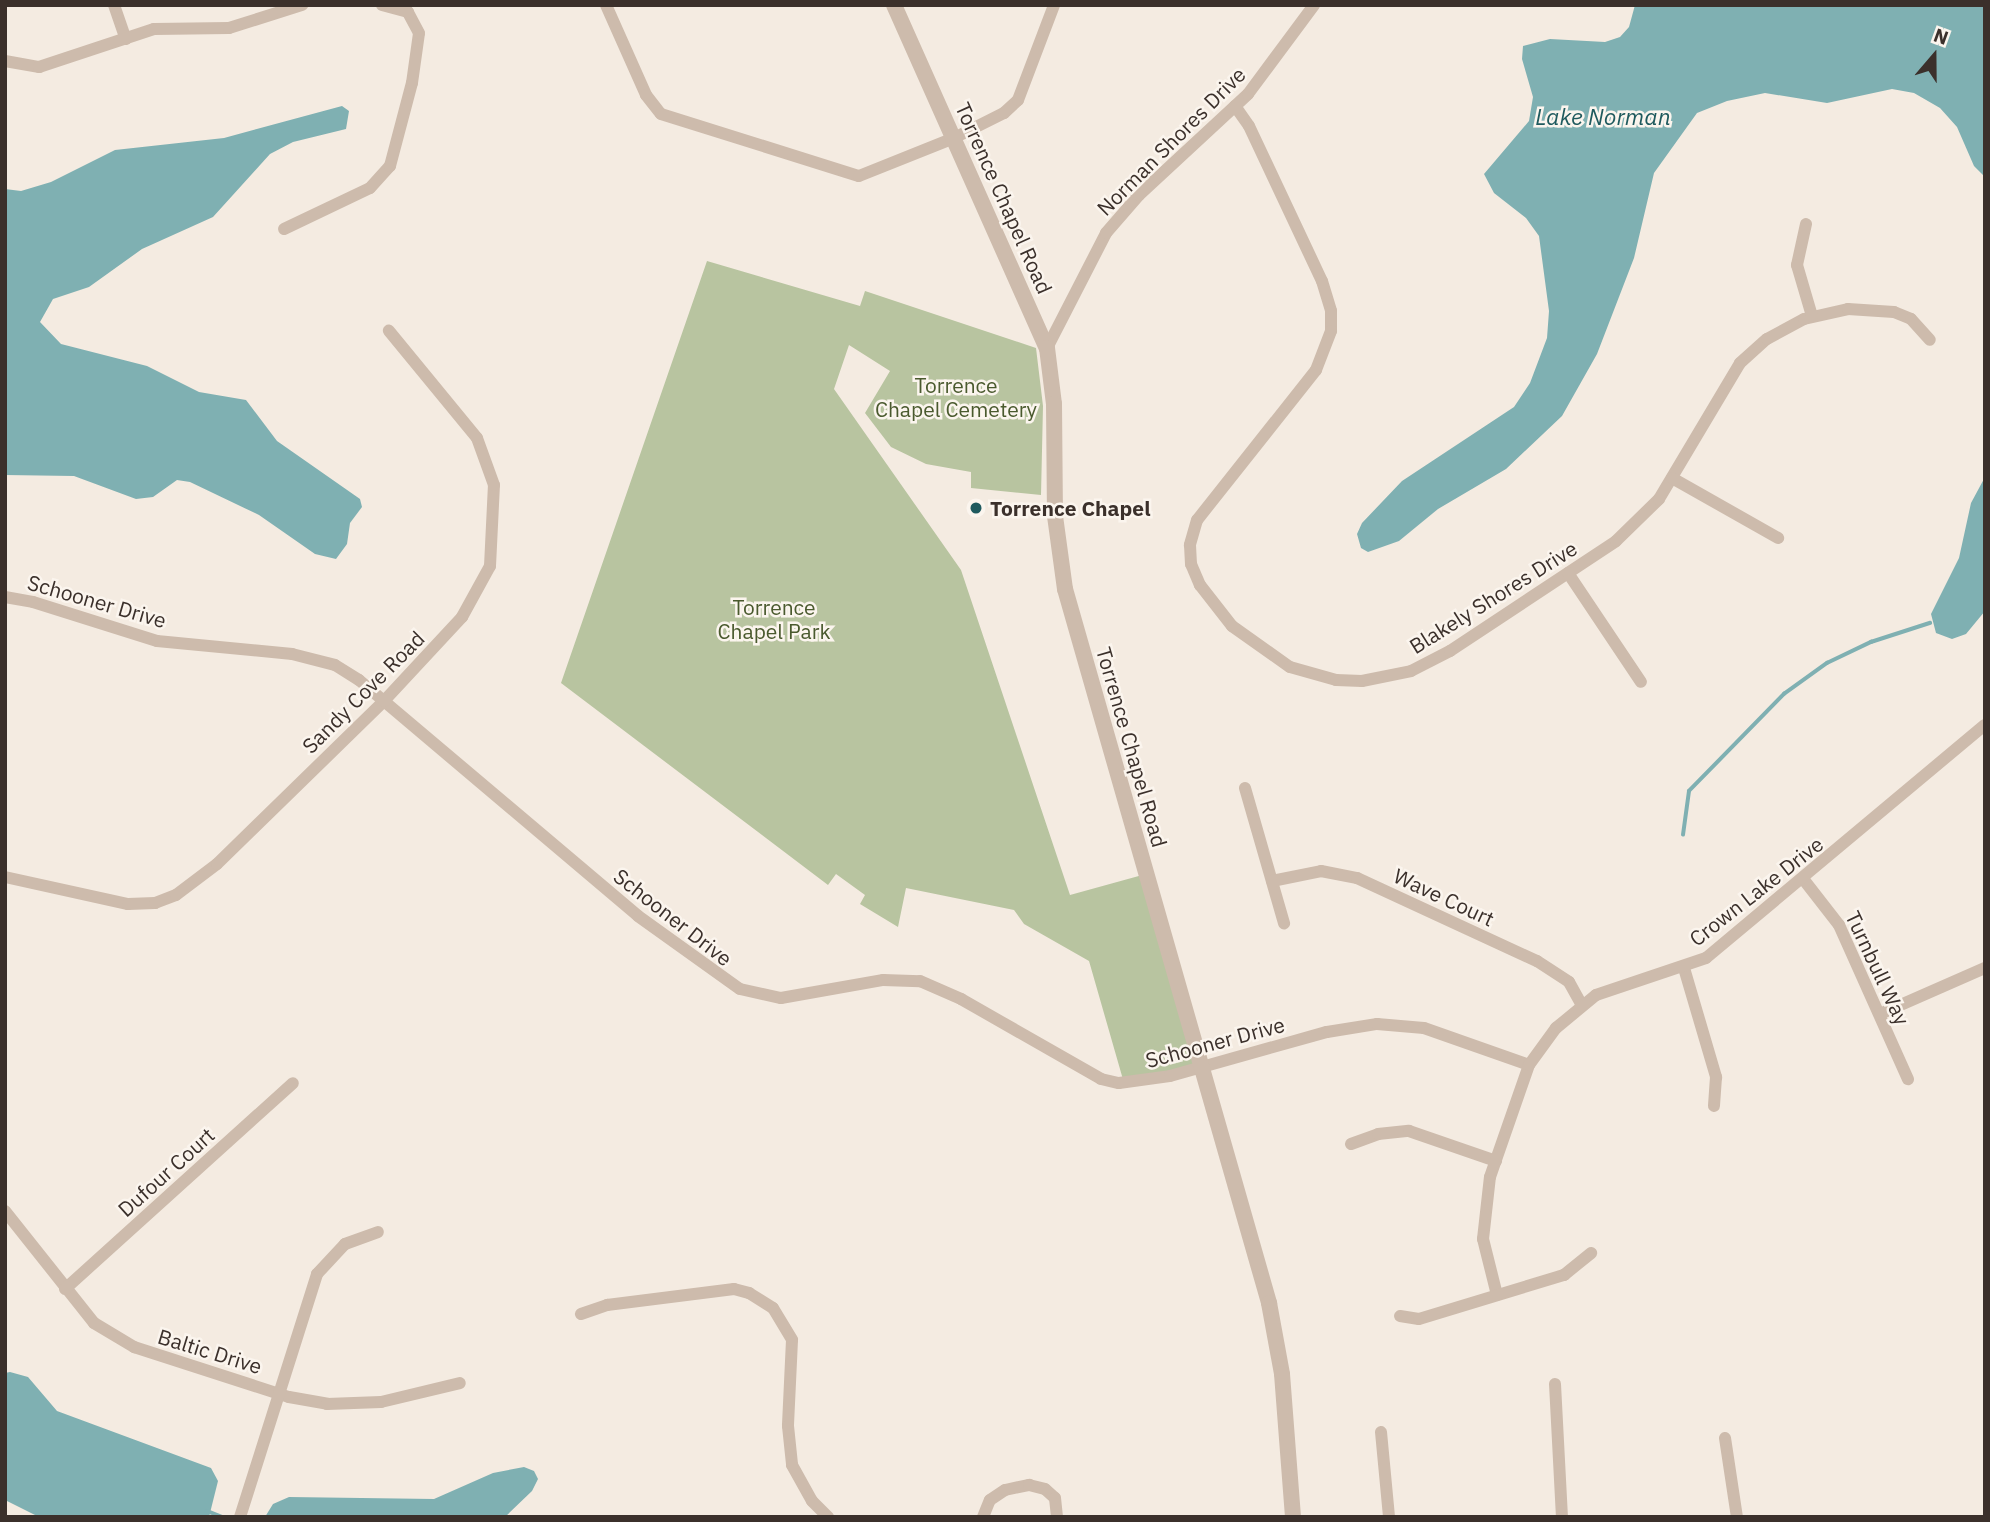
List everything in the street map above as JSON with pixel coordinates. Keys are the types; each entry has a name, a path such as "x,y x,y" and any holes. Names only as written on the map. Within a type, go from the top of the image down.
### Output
{"street":[{"path":"114,5 126,38"},
{"path":"5,61 26,67 54,64 165,27 229,28 302,5"},
{"path":"284,229 370,188 390,166 412,83 419,33 408,12 382,5"},
{"path":"606,5 651,103 679,122 850,176 867,175 954,138 1004,113 1018,100 1054,5"},
{"name":"Torrence Chapel Road","path":"894,5 1046,348 1054,404 1055,516 1065,589 1276,1333 1293,1517"},
{"name":"Norman Shores Drive","path":"1046,348 1106,233 1139,195 1235,106 1269,70 1314,5"},
{"name":"Blakely Shores Drive","path":"1235,106 1250,126 1322,281 1332,320 1317,370 1197,520 1190,545 1191,564 1207,596 1237,631 1273,659 1324,678 1362,681 1431,663 1568,573 1641,519 1672,478 1740,363 1778,332 1812,316 1848,309 1894,312 1911,319 1930,340"},
{"path":"1806,224 1797,265 1812,316"},
{"name":"Sandy Cove Road","path":"5,877 128,904 155,903 176,895 217,864 384,701 463,617 479,593 492,555 496,499 488,461 477,438 388,331"},
{"path":"1672,478 1778,538"},
{"path":"1568,573 1641,682"},
{"name":"Schooner Drive","path":"5,597 33,602 157,641 317,658 346,670 565,857 714,975 740,989 793,997 883,980 920,981 961,999 1101,1079 1133,1084 1203,1068 1326,1032 1377,1024 1435,1031 1529,1065"},
{"name":"Crown Lake Drive","path":"1497,1295 1482,1223 1496,1161 1529,1065 1556,1028 1581,1004 1619,985 1684,968 1706,958 1804,880 1985,724"},
{"path":"1245,788 1284,923"},
{"name":"Wave Court","path":"1272,881 1321,870 1357,878 1537,961 1569,982 1581,1004"},
{"name":"Turnbull Way","path":"1804,880 1839,925 1908,1079"},
{"path":"1684,968 1716,1077 1714,1106"},
{"path":"1880,1014 1985,968"},
{"name":"Dufour Court","path":"65,1289 293,1083"},
{"path":"1351,1144 1378,1134 1409,1131 1496,1161"},
{"name":"Baltic Drive","path":"5,1211 94,1324 120,1341 314,1402 362,1404 460,1383"},
{"path":"240,1517 317,1274 345,1244 378,1232"},
{"path":"1400,1316 1419,1319 1564,1275 1591,1253"},
{"path":"581,1314 607,1305 734,1289 749,1293 773,1308 792,1340 789,1426 792,1465 812,1502 828,1517"},
{"path":"1555,1384 1562,1517"},
{"path":"1381,1432 1389,1517"},
{"path":"1725,1438 1737,1517"},
{"path":"983,1517 990,1500 1005,1490 1028,1485 1045,1489 1055,1498 1058,1517"}],"green space":[{"name":"Torrence Chapel Park","path":"707,261 860,306 865,291 1036,348 1043,406 1041,495 971,488 971,472 926,464 891,447 865,413 890,371 849,345 834,389 961,570 1070,895 1146,874 1203,1068 1124,1083 1089,961 1024,924 1014,910 906,888 898,927 860,904 865,895 836,874 828,885 561,683"}],"water":[{"name":"Lake Norman","path":"1635,5 1985,5 1985,177 1974,166 1957,127 1940,108 1914,93 1892,89 1827,103 1765,93 1727,101 1697,113 1654,173 1634,258 1597,354 1562,416 1506,469 1438,509 1399,541 1368,552 1361,548 1357,534 1362,523 1402,481 1514,407 1530,383 1547,338 1549,311 1539,236 1526,218 1494,193 1484,174 1529,121 1533,97 1522,59 1523,46 1550,39 1605,42 1620,37 1629,27"},
{"path":"342,106 349,111 346,129 293,142 270,154 213,217 142,249 89,287 53,299 40,322 61,344 147,366 199,392 246,400 277,441 360,499 362,507 350,523 347,544 336,559 315,554 259,515 190,482 177,480 153,497 136,499 74,476 5,475 5,189 21,191 51,182 115,150 224,138"},
{"path":"1985,477 1985,611 1966,634 1952,639 1936,633 1931,614 1959,558 1971,503"},
{"path":"5,1373 28,1377 57,1411 211,1468 218,1481 209,1517 39,1517 5,1500"},
{"path":"524,1467 534,1471 538,1479 532,1491 505,1517 265,1517 273,1504 289,1497 434,1499 493,1473"}],"waterway":[{"path":"1683,835 1689,791 1784,694 1827,663 1871,642 1930,623"},
{"path":"207,1511 223,1517"}],"place":[{"name":"Torrence Chapel","path":"976,508"}],"park label":[{"name":"Torrence Chapel Cemetery","path":"956,397"}]}
